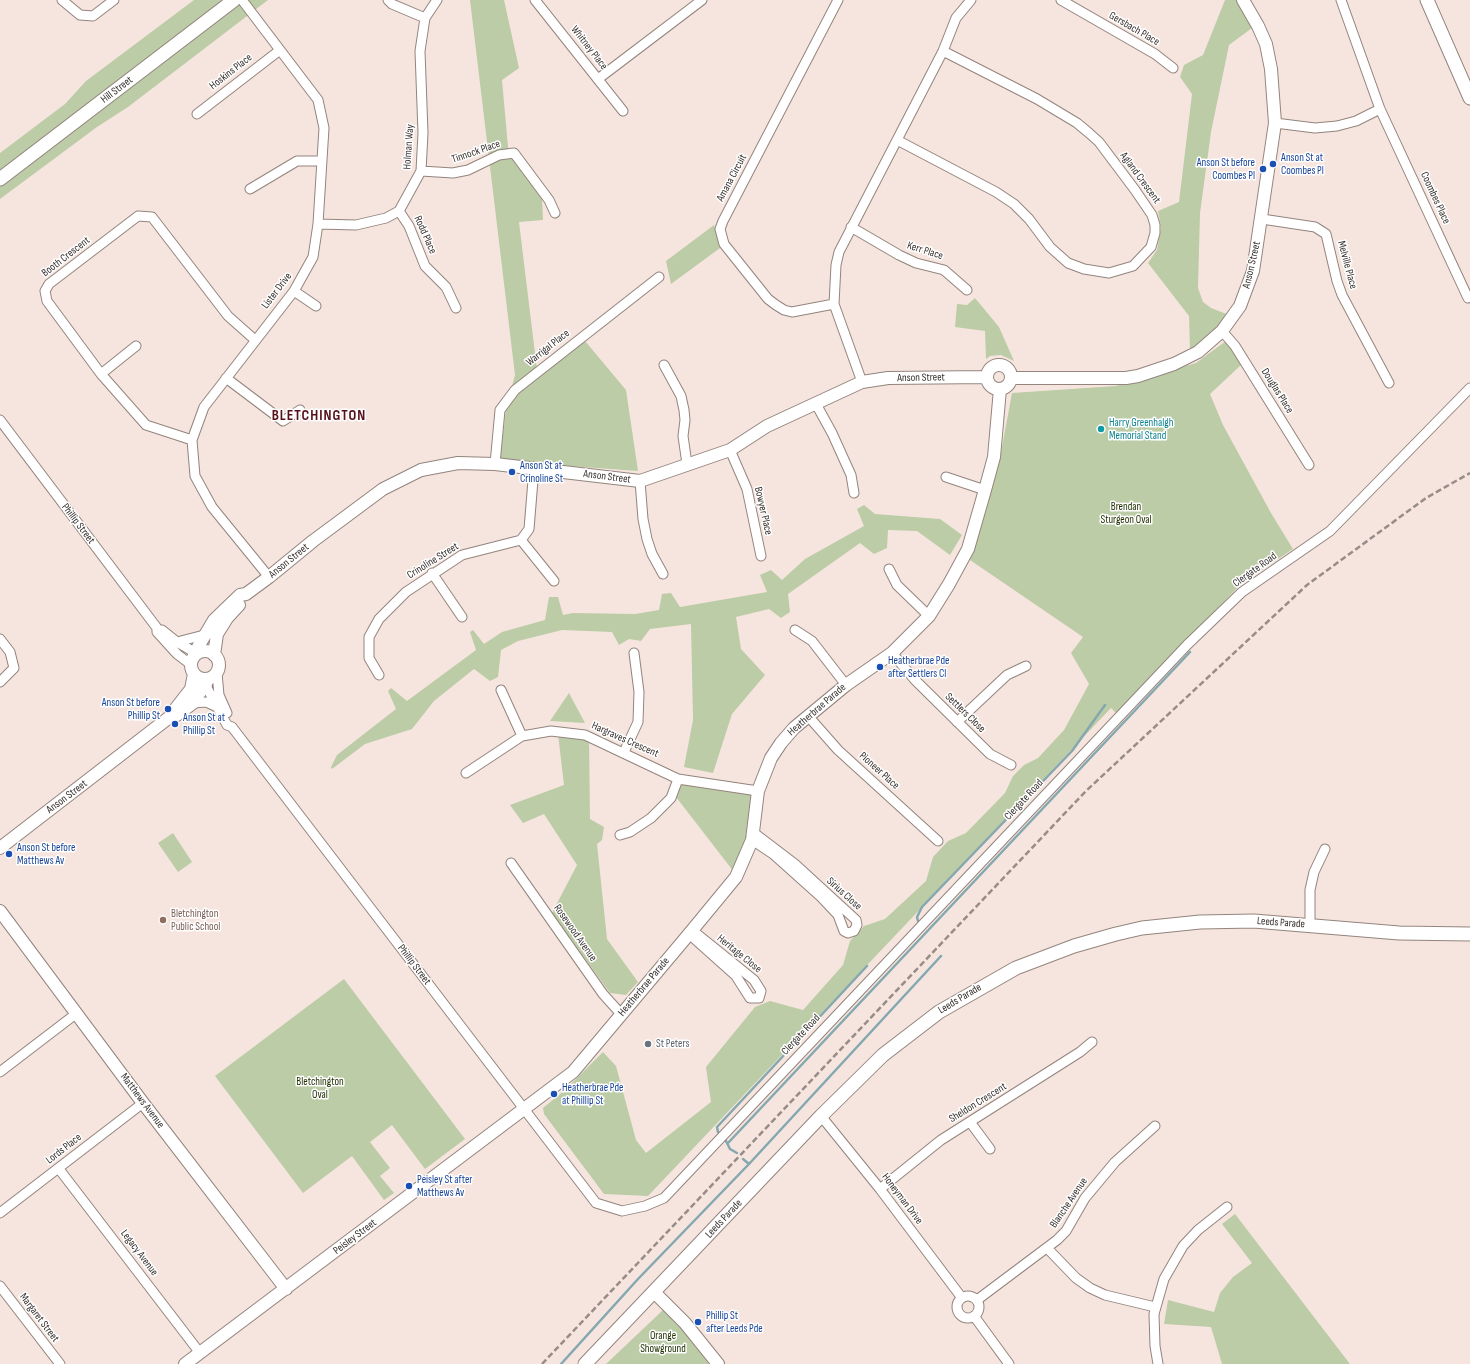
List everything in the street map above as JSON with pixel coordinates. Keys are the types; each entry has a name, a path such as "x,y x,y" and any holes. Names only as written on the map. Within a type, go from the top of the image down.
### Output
{"main road":[{"name":"Hill Street","path":"0,179 234,0"},
{"path":"1426,0 1470,98"},
{"name":"Leeds Parade","path":"585,1364 821,1116 884,1056 939,1012 987,983 1039,958 1074,946 1116,934 1174,924 1223,921 1310,925 1399,933 1470,934"}],"street":[{"path":"62,0 80,15 93,16 114,0"},
{"name":"Lister Drive","path":"242,0 318,100 324,128 318,224 313,257 294,290 254,340 204,407 192,440 195,476 212,507 269,578"},
{"path":"388,0 392,4 425,18"},
{"name":"Holman Way","path":"399,210 421,171 423,133 420,51 425,18 437,0"},
{"name":"Whitney Place","path":"536,0 623,111"},
{"path":"598,79 702,0"},
{"name":"Amana Circuit","path":"834,304 792,312 784,310 776,305 768,299 724,244 720,229 838,0"},
{"path":"862,382 834,304 836,266 839,252 943,52 956,18 971,0"},
{"name":"Gersbach Place","path":"1061,0 1154,54 1173,68"},
{"name":"Anson Street","path":"1011,378 1126,378 1138,376 1174,364 1198,352 1222,331 1240,306 1253,271 1262,219 1274,123 1271,69 1266,44 1258,26 1243,0"},
{"name":"Coombes Place","path":"1342,0 1380,109 1468,298"},
{"name":"Hoskins Place","path":"197,114 280,50"},
{"name":"Agland Crescent","path":"897,140 996,192 1014,204 1055,251 1073,265 1096,272 1110,273 1121,270 1140,261 1151,247 1155,233 1155,225 1152,215 1131,184 1098,142 1089,133 1077,123 1037,100 943,52"},
{"path":"1274,123 1298,128 1337,126 1356,121 1380,109"},
{"name":"Tinnock Place","path":"421,171 453,173 468,170 499,155 514,153 550,200 555,213"},
{"path":"250,189 298,160 322,161"},
{"path":"318,224 356,225 386,218 399,210"},
{"name":"Rodd Place","path":"399,210 410,226 425,266 446,287 456,308"},
{"name":"Booth Crescent","path":"192,440 146,425 101,374 47,301 45,291 48,284 138,216 152,217 228,316 254,340"},
{"name":"Melville Place","path":"1262,219 1315,227 1326,234 1336,281 1389,383"},
{"name":"Kerr Place","path":"851,227 899,255 916,263 944,270 967,290"},
{"name":"Warrigal Place","path":"495,464 500,410 515,390 659,277"},
{"path":"294,290 316,306"},
{"name":"Douglas Place","path":"1222,331 1235,346 1309,465"},
{"path":"101,374 136,346"},
{"path":"664,365 680,396 684,410 685,420 683,436 687,464"},
{"path":"1001,366 1007,369 1011,378 1008,386 1000,389 991,386 987,377 992,368 1001,366"},
{"name":"Anson Street","path":"198,652 198,647 204,635 220,612 240,595 246,594 269,578 313,541 383,489 421,470 458,463 495,464 640,481 730,450 767,426 862,382 888,378 987,377"},
{"path":"226,378 283,421 300,410"},
{"name":"Clergate Road","path":"596,1203 622,1211 645,1206 664,1198 1187,645 1242,592 1330,531 1470,388"},
{"name":"Heatherbrae Parade","path":"524,1109 573,1072 736,877 752,836 758,791 771,758 794,728 846,684 892,653 929,616 968,548 994,457 1000,389"},
{"path":"816,404 832,433 851,475 854,493"},
{"name":"Phillip Street","path":"0,420 157,628 157,632 192,669"},
{"name":"Bowyer Place","path":"730,450 747,489 761,556"},
{"path":"534,468 529,529 521,540 554,581"},
{"path":"946,477 985,490"},
{"path":"640,481 643,519 647,538 652,554 663,574"},
{"name":"Crinoline Street","path":"379,675 370,658 369,637 378,619 406,592 462,554 521,540"},
{"path":"889,569 897,585 929,616"},
{"path":"432,573 462,617"},
{"name":"Anson Street","path":"214,655 215,643 222,626 233,610 244,599 246,594"},
{"name":"Phillip Street","path":"157,628 161,628 177,642 198,652"},
{"path":"795,630 812,641 846,684"},
{"path":"177,642 204,635"},
{"path":"0,639 10,652 14,668 0,682"},
{"path":"207,651 214,655 219,662 210,677 199,678 192,669 193,657 198,652 207,651"},
{"path":"624,752 638,722 639,692 634,653"},
{"name":"Settlers Close","path":"892,653 915,680 990,754 1011,765"},
{"path":"957,722 1007,674 1026,666"},
{"name":"Anson Street","path":"0,848 171,716 191,689 192,669"},
{"name":"Anson Street","path":"171,716 176,716 193,703 210,677"},
{"name":"Phillip Street","path":"210,677 232,727 596,1203"},
{"name":"Phillip Street","path":"210,677 208,688 227,725 232,727"},
{"path":"500,690 522,736"},
{"path":"193,703 206,702 217,707"},
{"name":"Pioneer Place","path":"808,716 838,750 938,842"},
{"name":"Hargraves Crescent","path":"466,773 522,736 551,731 585,735 624,752 678,779 758,791"},
{"path":"620,835 630,832 651,818 671,798 678,779"},
{"name":"Sirius Close","path":"752,836 795,864 856,920 857,925 854,931 848,932 844,930 838,915 821,897 752,836"},
{"path":"1310,925 1310,890 1314,872 1325,849"},
{"name":"Rosewood Avenue","path":"511,863 602,994 621,1014"},
{"name":"Matthews Avenue","path":"0,912 143,1103 286,1289"},
{"name":"Heritage Close","path":"690,932 754,980 761,991 759,998 750,998 736,976 690,932"},
{"path":"0,1072 77,1013"},
{"name":"Sheldon Crescent","path":"880,1189 941,1140 1080,1052 1092,1042"},
{"name":"Lords Place","path":"0,1213 143,1103"},
{"name":"Peisley Street","path":"185,1364 524,1109"},
{"name":"Honeyman Drive","path":"821,1116 880,1189 962,1298"},
{"path":"970,1122 990,1149"},
{"name":"Blanche Avenue","path":"977,1300 1047,1248 1066,1231 1085,1198 1115,1162 1155,1126"},
{"name":"Legacy Avenue","path":"59,1169 200,1353"},
{"path":"1158,1364 1154,1335 1155,1307 1164,1279 1183,1246 1198,1230 1227,1208"},
{"path":"1047,1248 1076,1278 1090,1288 1105,1295 1155,1307"},
{"name":"Margaret Street","path":"0,1286 60,1364"},
{"path":"654,1292 685,1323 718,1364"},
{"path":"971,1296 977,1300 979,1309 974,1316 967,1318 960,1314 958,1305 962,1298 971,1296"},
{"path":"974,1316 1009,1364"}],"green space":[{"path":"194,0 268,0 128,107 97,127 0,199 0,153 65,104 86,81"},
{"path":"470,0 504,0 519,68 502,80 509,158 514,159 542,198 543,220 519,222 538,378 585,341 626,390 638,471 500,461 506,409 515,375"},
{"path":"1225,0 1250,0 1252,28 1229,45 1211,132 1200,213 1198,288 1203,302 1211,308 1229,315 1210,336 1190,351 1189,316 1148,263 1157,250 1161,228 1158,211 1179,202 1192,94 1180,77 1184,65 1203,55"},
{"path":"714,225 720,248 671,284 666,261"},
{"path":"975,298 999,327 1014,361 1001,355 990,356 986,359 985,331 955,327 957,304 967,305"},
{"name":"Brendan Sturgeon Oval","path":"1226,341 1241,365 1210,394 1223,425 1271,513 1293,549 1242,583 1116,713 1111,708 648,1196 604,1194 544,1114 543,1108 566,1089 603,1052 616,1066 636,1140 646,1153 711,1102 706,1067 755,1007 770,1001 803,1010 843,965 850,941 864,926 885,919 926,881 933,857 948,841 966,833 1005,793 1013,776 1024,765 1038,758 1064,730 1089,684 1071,653 1083,637 970,560 999,463 1012,393 1116,386 1196,363"},
{"path":"864,505 875,514 940,519 962,535 950,555 917,531 888,530 887,548 874,554 860,543 788,594 790,612 781,618 769,609 736,617 741,649 765,675 732,714 713,773 684,767 693,720 691,624 650,629 641,641 629,639 619,645 612,632 562,630 518,641 501,650 498,677 490,681 474,669 434,701 412,729 365,744 332,769 331,767 337,755 396,709 388,691 391,688 407,701 476,650 470,632 473,630 484,644 502,632 545,620 549,597 558,597 563,615 573,613 635,614 659,610 662,594 671,593 680,607 767,592 760,575 771,570 782,580 805,559 864,526 857,509"},
{"path":"569,693 585,723 550,721"},
{"path":"558,734 589,738 590,819 604,827 602,840 597,844 607,939 638,982 626,995 610,993 552,913 577,865 544,814 523,823 510,805 564,785"},
{"path":"683,782 753,795 748,835 734,872 676,797"},
{"path":"173,833 192,862 178,872 158,843"},
{"name":"Bletchington Oval","path":"344,979 465,1139 425,1169 392,1125 370,1142 390,1168 380,1176 394,1193 384,1200 352,1156 303,1193 215,1076"},
{"path":"1235,1214 1350,1364 1222,1364 1211,1327 1164,1324 1168,1300 1214,1312 1220,1293 1233,1277 1252,1263 1222,1224"},
{"name":"Orange Showground","path":"663,1310 692,1340 710,1364 606,1364"}],"waterway":[{"path":"728,1143 1190,652"},
{"path":"918,921 917,917 922,907 1072,751 1105,705"},
{"path":"749,1164 941,956"},
{"path":"718,1132 717,1127 867,966"},
{"path":"725,1139 730,1149 737,1153"},
{"path":"561,1364 638,1279 749,1164 743,1159"}],"railway":[{"path":"542,1364 1086,791 1307,585 1426,498 1470,473"}],"place":[{"name":"Anson St at Coombes Pl","path":"1273,164"},
{"name":"Anson St before Coombes Pl","path":"1263,169"},
{"name":"Harry Greenhalgh Memorial Stand","path":"1101,429"},
{"name":"Anson St at Crinoline St","path":"512,472"},
{"name":"Heatherbrae Pde after Settlers Cl","path":"880,667"},
{"name":"Anson St before Phillip St","path":"168,709"},
{"name":"Anson St at Phillip St","path":"175,724"},
{"name":"Anson St before Matthews Av","path":"9,854"},
{"name":"Bletchington Public School","path":"163,920"},
{"name":"St Peters","path":"648,1044"},
{"name":"Heatherbrae Pde at Phillip St","path":"554,1094"},
{"name":"Peisley St after Matthews Av","path":"409,1186"},
{"name":"Phillip St after Leeds Pde","path":"698,1322"}],"district":[{"name":"BLETCHINGTON","path":"319,416"}]}
